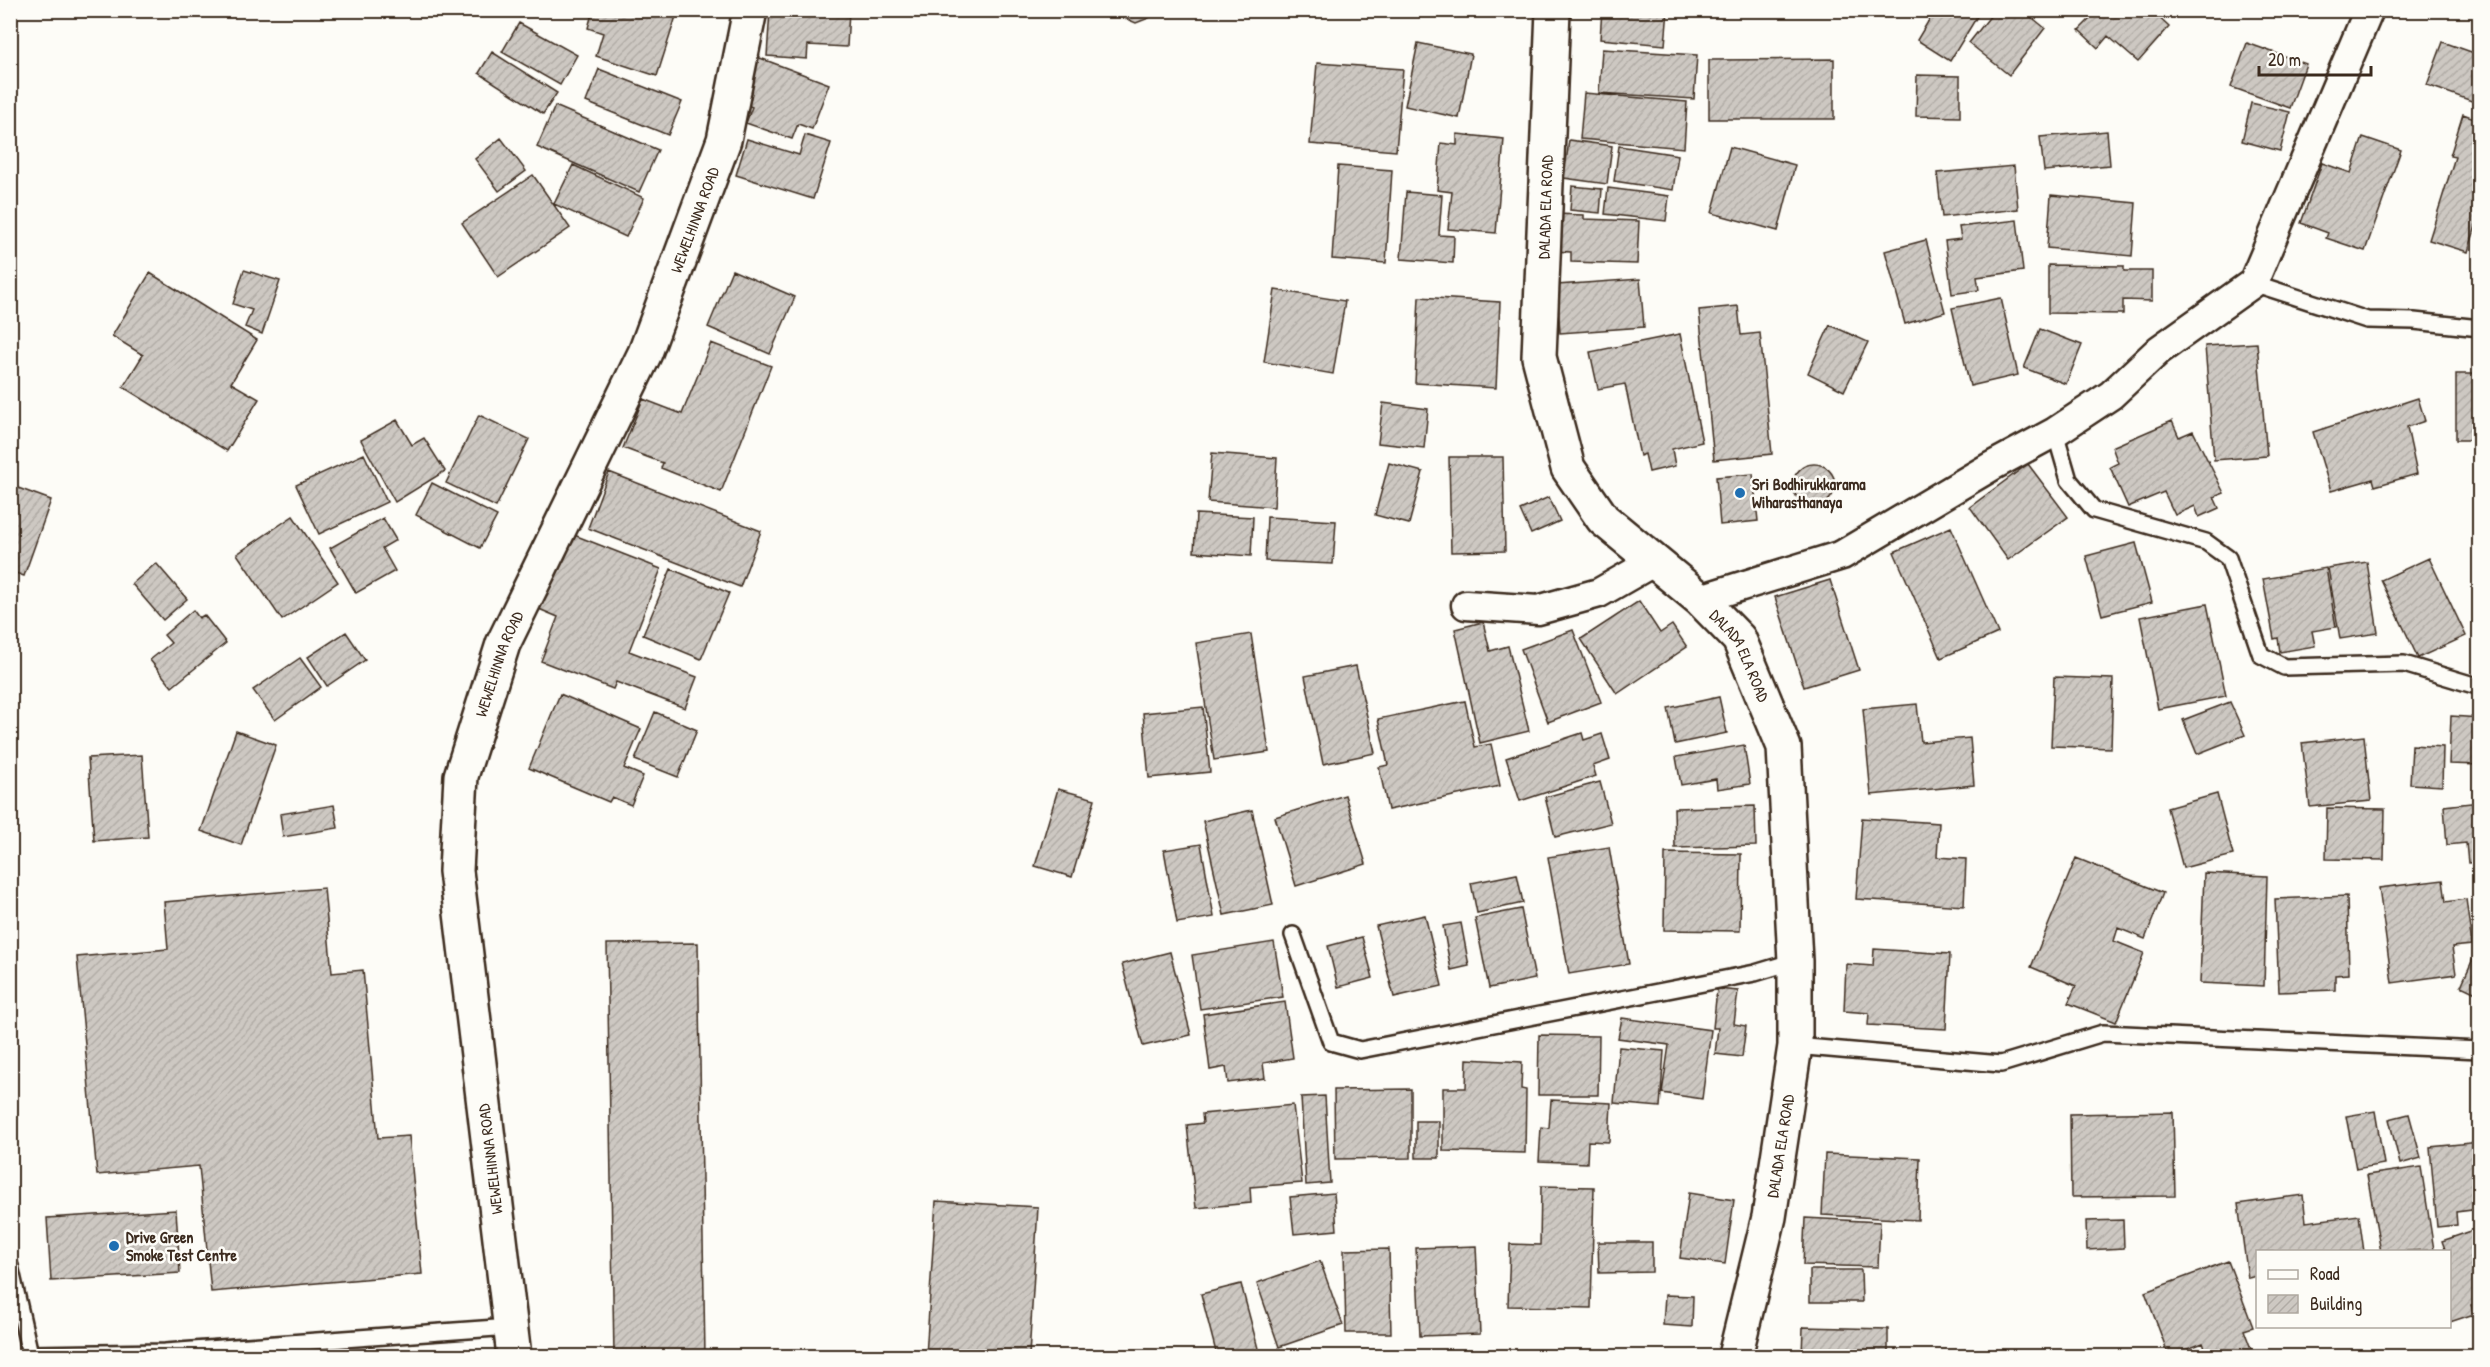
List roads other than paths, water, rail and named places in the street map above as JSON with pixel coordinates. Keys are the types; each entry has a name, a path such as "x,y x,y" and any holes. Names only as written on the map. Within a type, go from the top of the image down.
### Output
{"street":[{"name":"WEWELHINNA ROAD","path":"512,1341 456,871 460,776 503,644 645,353 724,140 750,10"},
{"name":"DALADA ELA ROAD","path":"1553,10 1539,357 1568,468 1603,519 1700,599 1739,639 1784,747 1795,961 1795,1046 1769,1217 1735,1356"},
{"path":"1700,599 1842,555 1992,466 2055,432 2111,395 2159,351 2253,283 2369,10"},
{"path":"1466,605 1538,610 1599,592 1653,562"}],"lane":[{"path":"2253,283 2367,320 2414,321 2480,328"},
{"path":"2055,432 2069,480 2094,510 2206,542 2228,558 2261,655 2284,667 2404,664 2480,687"},
{"path":"1293,935 1331,1042 1360,1050 1755,973 1795,961"},
{"path":"1795,1046 2001,1064 2103,1033 2480,1050"},
{"path":"10,1266 30,1354 512,1341"}],"place":[{"name":"Sri Bodhirukkarama Wiharasthanaya","path":"1740,493"},
{"name":"Drive Green Smoke Test Centre","path":"114,1246"}]}
